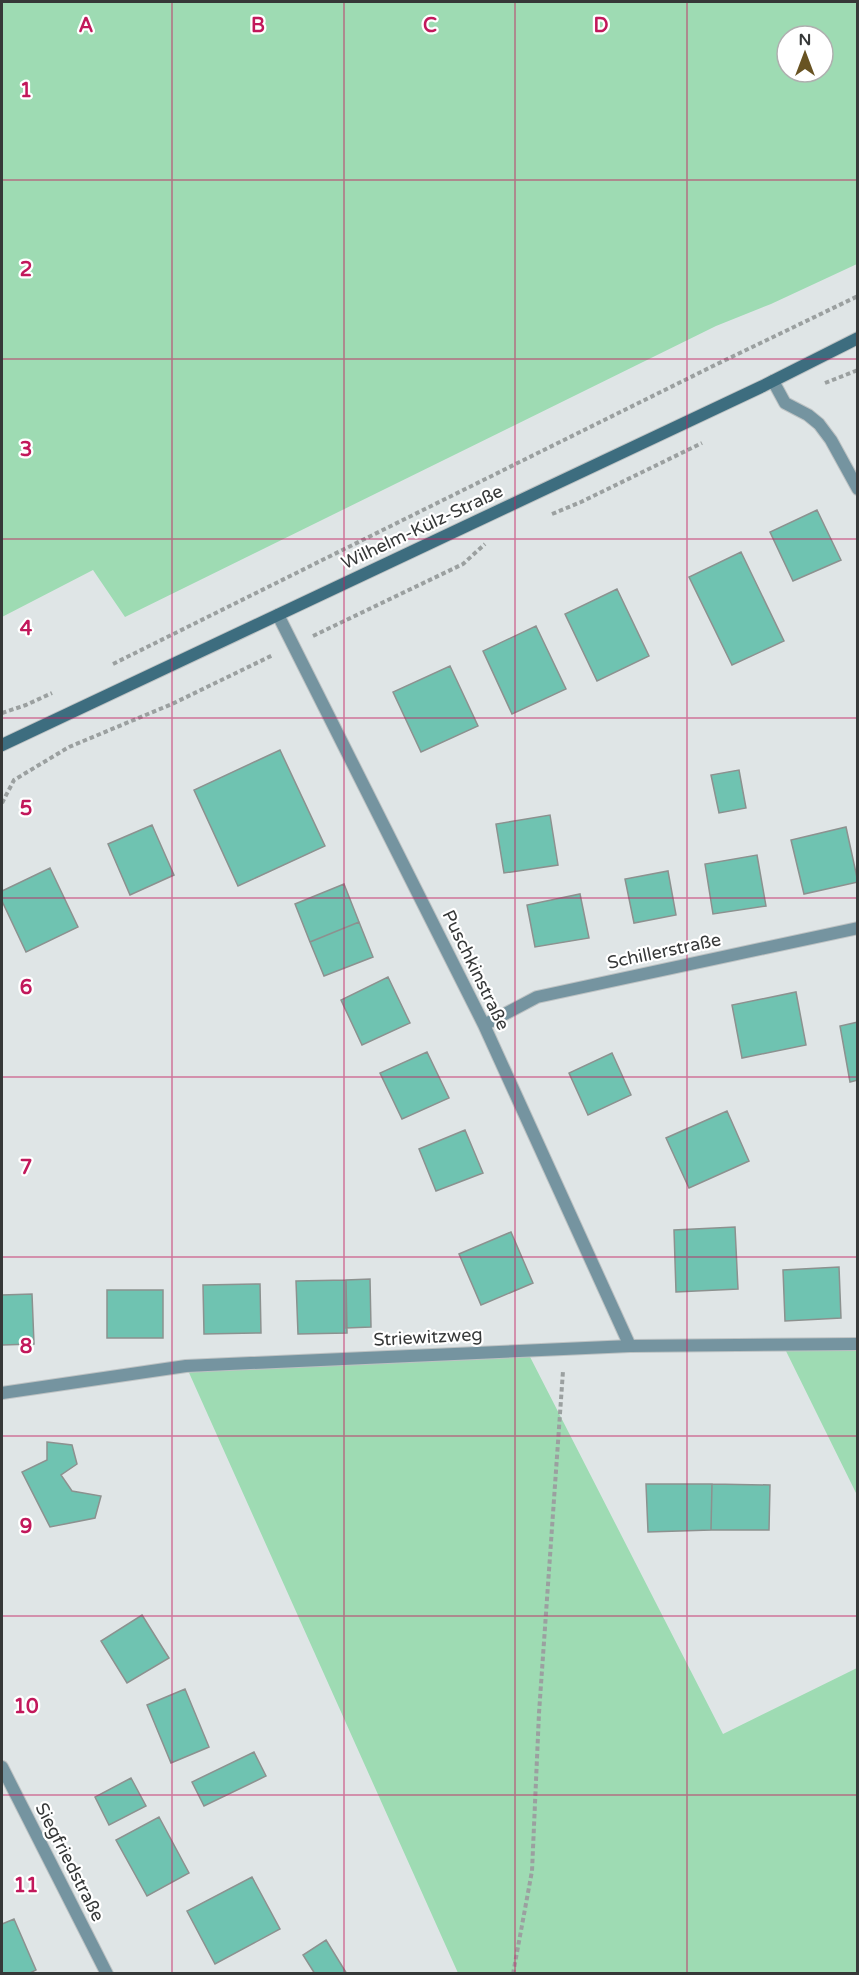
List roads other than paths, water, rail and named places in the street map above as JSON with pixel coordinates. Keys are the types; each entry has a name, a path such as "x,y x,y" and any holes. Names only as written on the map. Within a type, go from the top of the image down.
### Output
{"street":[{"name":"Wilhelm-Külz-Straße","path":"2,746 773,381 858,338"},
{"path":"773,381 785,403 808,415 819,424 831,440 858,489"},
{"name":"Puschkinstraße","path":"278,615 484,1025 630,1346"},
{"name":"Schillerstraße","path":"484,1025 537,997 858,928"},
{"name":"Striewitzweg","path":"2,1393 186,1366 630,1346 858,1344"},
{"name":"Siegfriedstraße","path":"2,1767 107,1974"}]}
